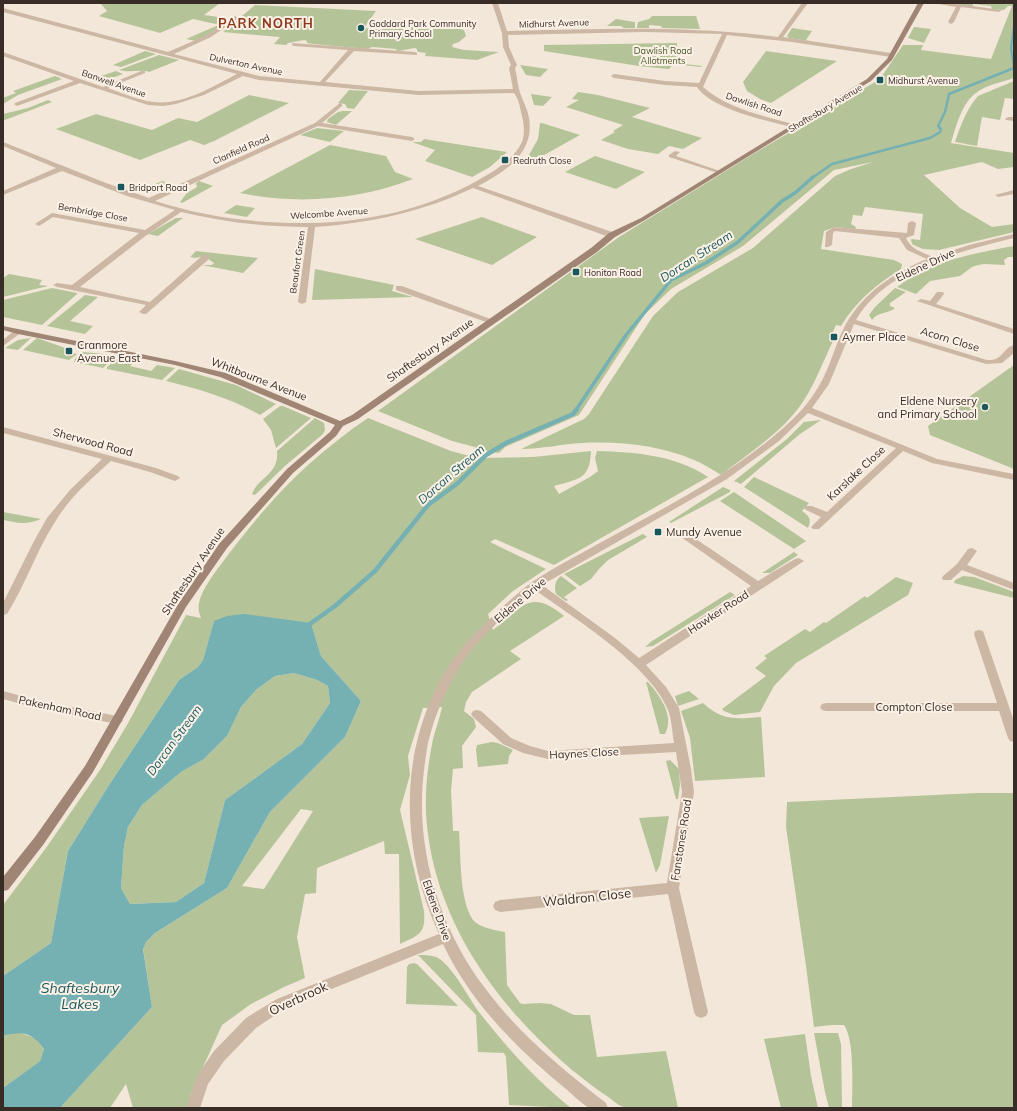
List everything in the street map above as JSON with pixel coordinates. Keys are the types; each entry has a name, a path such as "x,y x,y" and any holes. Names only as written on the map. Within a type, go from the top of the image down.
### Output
{"street":[{"name":"Welcombe Avenue","path":"3,144 60,169 149,201 180,210 243,222 312,225 359,221 401,213 441,201 473,186 506,166 523,146 527,128 521,102 516,91 512,68 513,62 506,47 505,33 495,3"},
{"path":"779,39 805,3"},
{"name":"Shaftesbury Avenue","path":"3,886 27,857 75,791 97,756 182,606 223,546 278,484 333,434 340,424 355,417 594,250 612,235 643,219 869,80 885,65 921,3"},
{"path":"936,3 959,6 985,12 999,10"},
{"path":"951,22 959,6"},
{"name":"Dulverton Avenue","path":"3,10 242,74 280,81 419,93 516,91"},
{"path":"168,54 209,36 235,18"},
{"name":"Midhurst Avenue","path":"505,33 644,30 725,33 890,55"},
{"path":"614,76 701,85 725,33"},
{"path":"294,44 415,54"},
{"path":"321,84 352,49"},
{"name":"Banwell Avenue","path":"3,54 146,103 168,104 187,101 242,74"},
{"path":"102,88 132,75 143,72"},
{"path":"619,84 624,78"},
{"path":"17,104 79,81"},
{"name":"Dawlish Road","path":"701,85 700,87 709,96 721,104 795,126"},
{"name":"Clanfield Road","path":"149,201 317,124 340,108"},
{"path":"317,124 409,139 400,144"},
{"path":"677,152 671,156 720,172"},
{"path":"3,192 60,169"},
{"path":"473,186 612,235"},
{"path":"998,195 1014,192"},
{"path":"74,288 146,232 180,210"},
{"name":"Bembridge Close","path":"39,224 52,215 146,232"},
{"path":"828,245 830,232 834,229 902,236 910,235 912,223"},
{"name":"Beaufort Green","path":"302,302 312,225"},
{"path":"902,236 902,241 907,246 934,260"},
{"name":"Eldene Drive","path":"601,1108 537,1057 507,1026 478,991 445,937 426,880 417,842 415,807 416,778 427,723 434,704 460,658 475,640 513,603 535,585 557,571 674,507 721,479 769,445 796,422 808,409 829,373 852,321 870,298 887,284 907,272 934,260 966,248 1014,236"},
{"path":"143,312 204,259 212,264"},
{"path":"56,286 74,288 85,292 151,304"},
{"name":"Shaftesbury Avenue","path":"399,288 492,321"},
{"path":"932,304 940,294"},
{"path":"921,301 1014,332"},
{"name":"Acorn Close","path":"852,321 992,363 1002,361 1014,347"},
{"name":"Whitbourne Avenue","path":"3,328 208,371 250,385 340,424"},
{"path":"3,344 18,332"},
{"path":"808,409 935,461 1014,477"},
{"name":"Sherwood Road","path":"3,430 153,470 175,478"},
{"name":"Karslake Close","path":"816,527 901,448"},
{"path":"3,611 13,595 43,532 54,514 80,484 109,458"},
{"name":"Karslake Close","path":"809,508 828,516"},
{"path":"681,533 758,586"},
{"path":"947,578 961,566 972,550"},
{"name":"Hawker Road","path":"639,664 799,561"},
{"path":"961,566 1014,587"},
{"name":"Fanstones Road","path":"535,585 613,642 639,664 653,678 665,694 674,710 687,777 688,792 673,888 701,1012"},
{"path":"979,634 1002,707 1014,738"},
{"name":"Pakenham Road","path":"3,696 40,706 117,720"},
{"name":"Compton Close","path":"826,707 1002,707"},
{"name":"Haynes Close","path":"477,714 507,741 526,750 548,755 681,747"},
{"name":"Waldron Close","path":"500,906 673,888"},
{"name":"Overbrook","path":"193,1108 202,1082 219,1056 251,1023 266,1012 282,1003 317,988 445,937"}],"green space":[{"path":"100,3 220,3 204,15 226,18 216,20 221,22 216,24 193,19 160,33 99,16 107,11"},
{"path":"944,3 1014,3 1014,78 984,88 971,97 960,115 951,143 1014,153 1014,167 998,169 982,162 924,175 960,208 992,227 1014,224 1014,232 939,250 923,249 912,244 911,239 920,240 923,214 865,207 862,216 853,215 851,224 856,227 855,229 835,227 824,231 821,249 894,260 902,264 901,269 860,301 841,326 836,325 830,338 834,339 816,379 792,416 767,440 721,475 701,463 681,455 639,445 582,443 521,449 584,419 589,414 653,316 678,292 753,248 835,176 873,162 834,170 743,246 671,289 645,314 579,415 505,447 499,453 477,450 475,447 452,441 378,411 619,237 758,151 880,79 903,45 923,45 921,50 991,59 1012,6 1008,6 1004,10 992,9 991,6 973,4 973,7"},
{"path":"255,5 376,11 364,28 378,29 394,26 460,29 464,30 466,36 459,42 453,44 452,47 464,50 499,52 477,60 425,56 426,53 418,52 416,48 397,51 396,49 372,47 368,49 313,44 307,43 307,41 304,40 288,43 286,45 274,44 280,37 223,32"},
{"path":"652,16 696,16 700,29 662,28 661,26 649,25 649,28 637,28 638,22 649,19"},
{"path":"616,19 635,22 635,28 607,26"},
{"path":"223,23 211,33 196,41 186,39"},
{"path":"914,27 931,29 924,43 908,38"},
{"path":"792,28 812,31 806,40 809,41 789,38 787,36"},
{"name":"Dawlish Road Allotments","path":"677,43 676,63 702,66 673,64 669,69 639,66 544,51 544,45"},
{"path":"145,51 156,54 121,67 113,65"},
{"path":"766,51 837,61 771,103 760,99 747,91 743,82"},
{"path":"159,55 179,60 149,72 119,70"},
{"path":"520,65 548,69 540,77 526,75"},
{"path":"116,71 123,74 104,81 106,82 99,83 89,80"},
{"path":"55,76 62,79 18,95 3,104 3,98 16,93 13,91"},
{"path":"1014,81 1014,99 1005,98 1000,120 982,117 977,146 955,142 967,112 978,96"},
{"path":"349,90 368,91 354,109 347,108 345,104 338,103"},
{"path":"578,92 598,95 650,108 632,117 702,138 683,149 669,146 658,154 628,149 601,140 615,132 613,131 623,125 566,107 579,100 572,99"},
{"path":"531,94 552,97 543,106 534,105"},
{"path":"249,95 289,103 204,145 190,140 140,160 56,129 96,114 152,130 178,118 197,122"},
{"path":"48,100 52,102 5,120 3,119 3,114 28,108"},
{"path":"352,111 336,125 327,122 328,119 338,112"},
{"path":"540,123 580,135 528,164 525,162 538,139"},
{"path":"317,128 344,131 330,142 300,135"},
{"path":"424,139 507,152 490,167 472,177 425,161 435,150 412,142 421,142"},
{"path":"330,145 386,156 395,172 413,179 371,192 328,198 284,199 240,193"},
{"path":"595,156 645,172 616,189 565,172"},
{"path":"162,181 174,185 154,193 142,190"},
{"path":"199,181 213,186 182,203 180,202 187,193 197,187 196,183"},
{"path":"236,205 255,208 247,217 224,213"},
{"path":"482,217 537,237 492,265 415,239"},
{"path":"176,218 183,218 158,236 148,234"},
{"path":"1014,246 1014,257 1008,257 1004,260 1005,265 978,265 972,267 960,276 930,281 916,294 897,287 924,270 953,259"},
{"path":"196,251 258,258 243,273 202,265 212,265 214,263 208,259 209,256 195,258 190,257"},
{"path":"315,269 394,285 392,291 413,297 312,300"},
{"path":"9,274 42,280 39,285 48,286 3,297 3,278"},
{"path":"52,288 77,294 42,325 3,317 3,300"},
{"path":"895,288 906,292 890,303 890,306 895,308 874,317 872,320 869,315 875,307"},
{"path":"85,295 98,297 70,321 93,326 85,334 47,326"},
{"path":"31,338 18,350 5,348 18,340"},
{"path":"37,338 68,349 66,351 77,354 69,360 23,350"},
{"path":"83,352 115,356 103,368 74,362 75,359"},
{"path":"120,357 136,360 130,366 151,371 157,365 175,368 162,380 107,369 107,367"},
{"name":"Eldene Nursery and Primary School","path":"1014,365 1014,469 930,435 928,426"},
{"path":"179,369 236,385 276,404 260,415 214,395 166,381"},
{"path":"280,406 311,418 276,448 271,430 263,419"},
{"path":"315,418 324,423 325,430 323,434 285,466 255,495 252,494 255,488 275,465 277,451"},
{"path":"368,418 451,451 477,458 533,457 591,451 588,468 581,477 570,482 554,486 559,494 598,471 595,458 597,451 626,452 668,459 708,477 554,565 495,539 490,542 546,569 513,591 488,614 493,630 526,604 534,602 552,607 564,616 510,651 521,659 472,692 466,702 464,711 474,719 476,727 462,746 463,768 453,769 451,791 453,831 459,831 465,901 468,911 476,923 488,928 505,932 507,985 520,1003 551,1004 574,1015 590,1015 597,1057 666,1051 678,1108 628,1108 619,1105 601,1092 572,1070 545,1046 520,1020 497,992 476,962 458,930 444,897 433,862 427,826 426,793 429,761 433,739 442,707 423,708 408,756 410,775 400,810 424,911 424,925 420,933 400,944 399,854 385,854 384,841 317,868 316,893 305,894 297,937 305,978 251,1004 222,1025 190,1096 191,1108 133,1108 126,1084 110,1108 60,1108 152,1007 143,948 146,942 155,933 227,888 270,812 345,737 361,701 321,656 311,623 214,621 203,660 198,667 179,680 109,785 68,851 51,943 3,976 3,905 46,848 100,770 127,725 186,615 201,618 199,613 199,603 206,586 234,547 285,487 322,452","holes":["301,809 313,811 264,889 242,886"]},
{"path":"821,420 800,434 741,484 734,481 787,439 804,422"},
{"path":"754,477 809,503 802,511 809,518 810,522 808,528 744,487"},
{"path":"723,487 730,490 730,492 671,523 669,522"},
{"path":"734,492 806,541 794,549 720,501"},
{"path":"3,512 41,519 27,523 13,522 3,520"},
{"path":"643,534 647,537 608,560 591,579 580,586 564,574"},
{"path":"794,552 798,555 770,573 762,573"},
{"path":"561,576 577,588 564,597 568,600 566,601 556,594 555,591 556,582"},
{"path":"963,576 974,577 1014,592 1014,598 954,583 955,580"},
{"path":"896,577 913,583 908,595 796,663 774,686 760,712 734,715 722,709 766,676 755,668 767,658 764,656 805,629 810,632 824,622 826,623 865,596 867,598"},
{"path":"730,592 735,595 653,646 645,647 652,641"},
{"path":"294,673 317,680 328,686 330,703 302,744 225,800 204,883 176,902 130,904 121,888 124,846 128,827 142,805 181,772 204,759 227,736 241,707 256,690 275,676"},
{"path":"646,682 648,682 657,693 667,713 668,727 665,734 660,734"},
{"path":"689,691 699,699 678,706 675,696"},
{"path":"703,703 717,713 730,718 761,717 765,777 695,781 690,738 681,711"},
{"path":"492,742 498,743 513,750 509,756 508,764 478,767 476,750 477,745"},
{"path":"670,760 679,769 680,785 678,799 676,799 666,761"},
{"path":"977,793 1014,793 1014,1108 852,1108 852,1065 848,1032 844,1025 814,1027 786,827 787,802"},
{"path":"669,816 660,865 656,873 639,818"},
{"path":"418,955 436,957 446,965 456,977 479,1012 511,1051 534,1075 571,1108 509,1105 506,1057 504,1053 478,1052 476,1015"},
{"path":"409,964 417,964 458,1006 406,1004 407,967"},
{"path":"18,1032 35,1038 44,1049 40,1061 3,1088 3,1036"},
{"path":"814,1033 838,1033 841,1044 842,1108 829,1108"},
{"path":"805,1034 811,1076 818,1108 781,1108 764,1039"}],"water":[{"name":"Shaftesbury Lakes","path":"244,614 311,623 321,656 361,701 345,737 270,812 227,888 155,933 146,942 143,949 152,1007 60,1108 3,1108 3,1088 40,1061 44,1049 35,1039 26,1034 21,1033 3,1036 3,976 51,943 68,851 109,785 179,680 198,667 203,660 214,621 227,616","holes":["294,673 317,680 328,686 330,703 302,744 225,800 204,883 176,902 130,904 121,888 124,846 128,827 142,805 181,772 204,759 227,736 241,707 256,690 275,676"]}],"waterway":[{"name":"Dorcan Stream","path":"812,178 832,164 930,138 940,132 941,129 938,126 945,112 949,94 1014,68 1011,48 1014,27"},
{"name":"Dorcan Stream","path":"576,410 626,335 671,280 706,263 738,242 782,201 795,193 813,177"},
{"name":"Dorcan Stream","path":"307,626 335,606 375,571 428,505 458,483 486,455 506,443 573,414 577,409"}],"place":[{"name":"Goddard Park Community Primary School","path":"361,28"},
{"name":"Midhurst Avenue","path":"880,80"},
{"name":"Redruth Close","path":"505,160"},
{"name":"Bridport Road","path":"121,187"},
{"name":"Honiton Road","path":"576,272"},
{"name":"Aymer Place","path":"834,337"},
{"name":"Cranmore Avenue East","path":"69,351"},
{"name":"Eldene Nursery and Primary School","path":"985,407"},
{"name":"Mundy Avenue","path":"658,532"}],"district":[{"name":"PARK NORTH","path":"266,23"}]}
